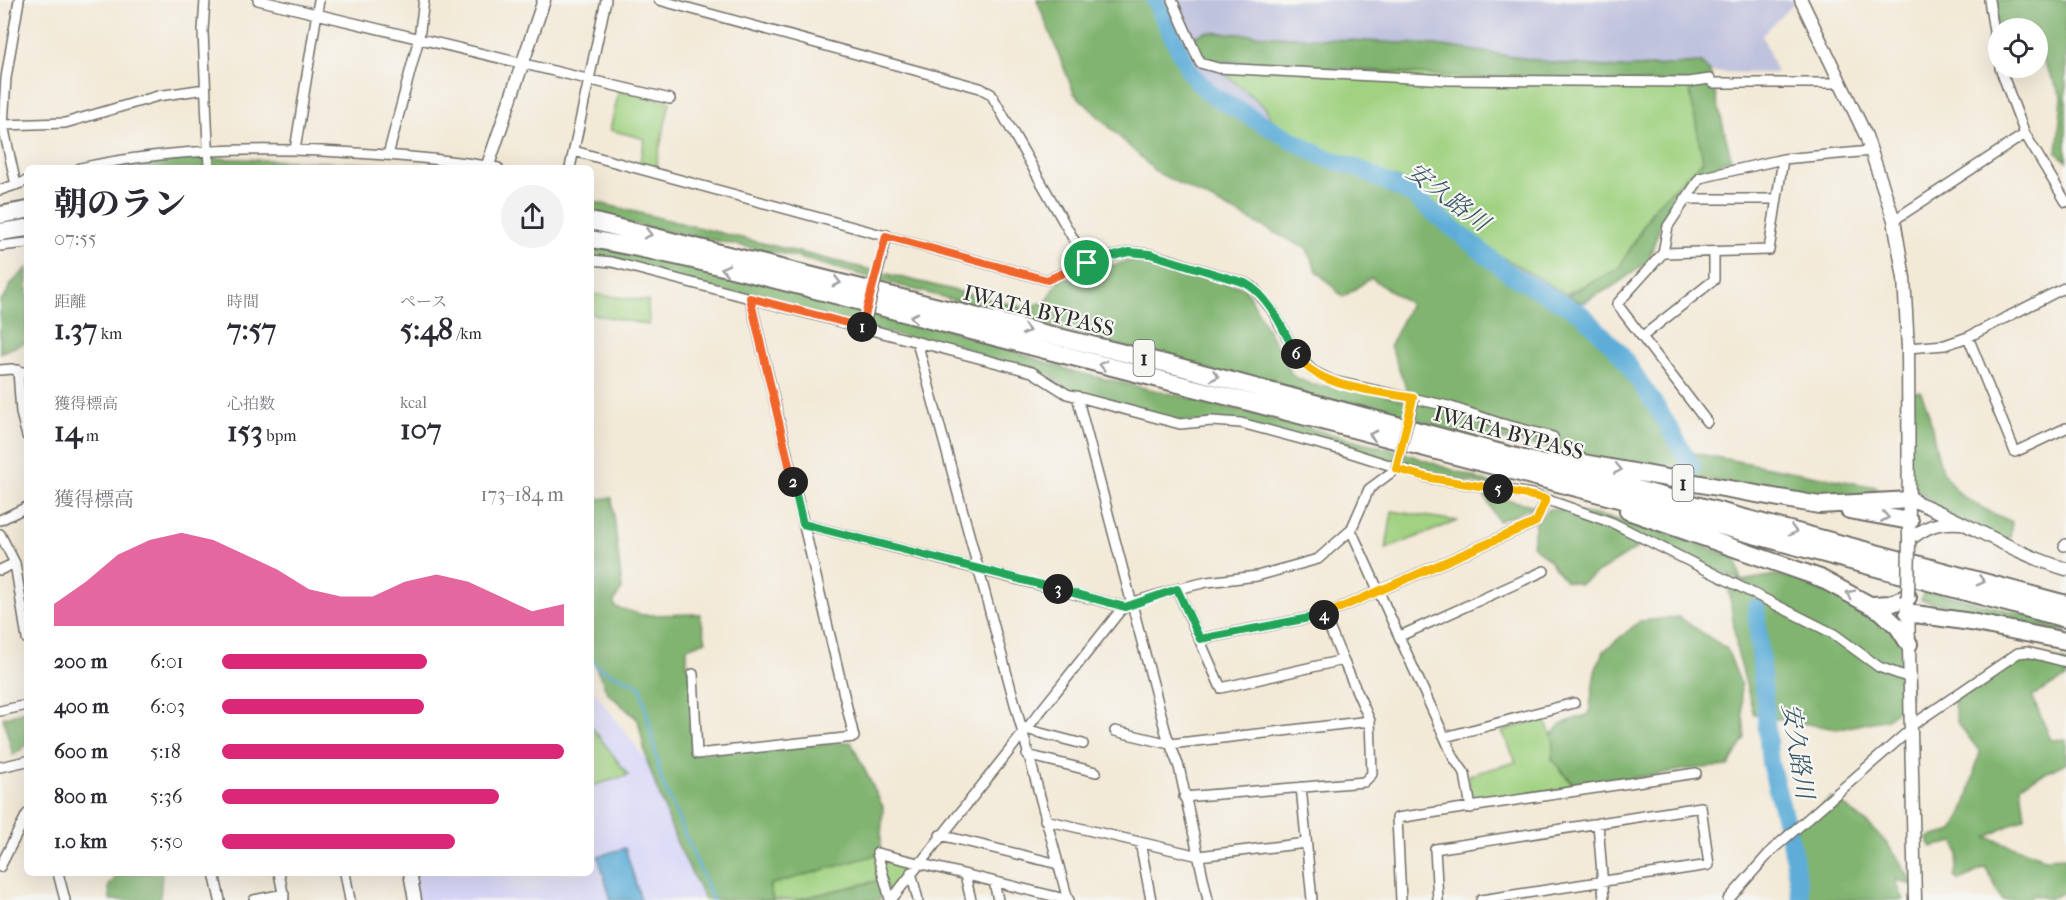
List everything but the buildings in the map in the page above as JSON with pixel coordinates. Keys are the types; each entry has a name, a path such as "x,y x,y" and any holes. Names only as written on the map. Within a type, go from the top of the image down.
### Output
{"highway":[{"path":"0,214 24,210"},
{"name":"IWATA BYPASS","path":"594,222 1180,367 1455,449"},
{"path":"0,233 24,233"},
{"name":"IWATA BYPASS","path":"594,240 735,272 1455,449 1695,511 1736,516 2066,604"},
{"path":"1455,449 1820,578 1872,605 1899,627 1909,644"},
{"name":"1","path":"1455,449 1819,505 1911,500"},
{"path":"1819,505 1910,521"},
{"name":"IWATA BYPASS","path":"1695,511 1747,533 2066,619"},
{"path":"1872,605 1908,605 1971,622 2066,641"}],"street":[{"path":"16,185 3,125 6,78 19,0"},
{"path":"205,0 203,31 209,159"},
{"path":"258,0 670,99"},
{"path":"295,150 319,0"},
{"path":"388,156 419,38 424,0"},
{"path":"492,165 544,0"},
{"path":"571,165 606,0"},
{"path":"659,0 688,4 980,88 992,94 1087,263"},
{"path":"1172,0 1200,63 1218,68 1449,80 1689,82 1710,79 1713,83 1841,83"},
{"path":"1802,0 1871,151 1894,220 1904,278 1911,500 1908,605 1915,900"},
{"path":"1989,0 1992,18"},
{"path":"2005,78 2025,134 2066,202"},
{"path":"3,125 65,123 158,96 205,88"},
{"path":"1894,220 2025,134"},
{"path":"94,165 119,159 209,159 295,150 388,156 472,165"},
{"path":"1707,422 1617,304 1663,253 1668,226 1700,178 1783,159 1871,151"},
{"path":"574,152 1047,280 1087,263 1129,252 1150,254 1253,287 1272,310 1299,358 1313,371 1333,381 1413,398 1553,437"},
{"path":"1663,253 1769,250 1783,159"},
{"path":"0,190 24,182"},
{"path":"1685,199 1777,199"},
{"path":"0,246 24,234"},
{"path":"864,328 886,236"},
{"path":"1643,336 1714,280 1714,252"},
{"path":"594,260 612,262 1032,372 1067,394 1180,424 1212,421 1241,423 1342,450 1430,478 1531,494 1613,523 1834,634 1879,668 1910,678"},
{"path":"1908,348 1946,345 1968,337 2066,287"},
{"path":"693,674 697,754 854,737 750,298"},
{"path":"1968,337 2015,452 2066,428"},
{"path":"891,899 877,853 1068,900 917,342"},
{"path":"0,370 23,371 21,413 24,424"},
{"path":"1077,396 1128,605 1179,767 1208,900"},
{"path":"803,524 1128,605 1177,589 1207,582 1257,576 1318,559 1351,530 1369,489 1396,469 1413,398"},
{"path":"1200,639 1324,615 1536,522 1546,499"},
{"path":"1911,500 1964,523 2038,561 2066,569"},
{"path":"0,520 24,508"},
{"path":"1909,540 1926,527 1940,522 1964,523"},
{"path":"1351,530 1454,758 1465,774 1471,808"},
{"path":"0,534 15,563 24,620"},
{"path":"0,570 15,563"},
{"path":"1400,636 1544,571"},
{"path":"1177,589 1221,688 1343,660"},
{"path":"891,899 1023,731 1128,605"},
{"path":"1184,797 1364,782 1372,774 1370,722 1324,615"},
{"path":"1728,900 1773,849 1911,728 2018,653 2027,652 2066,662"},
{"path":"1445,737 1574,703"},
{"path":"0,711 24,706"},
{"path":"1115,731 1170,744 1370,722"},
{"path":"1023,731 1083,744"},
{"path":"1027,755 1096,772"},
{"path":"0,767 24,762"},
{"path":"1401,900 1397,818 1696,773"},
{"path":"1301,787 1312,900"},
{"path":"1438,900 1435,849 1701,807 1709,865 1481,900"},
{"path":"0,867 24,819"},
{"path":"1045,820 1199,856 1306,843"},
{"path":"1598,823 1604,900"},
{"path":"940,835 1058,864"},
{"path":"1140,842 1151,900"},
{"path":"911,872 918,900"},
{"path":"965,875 971,900"},
{"path":"59,876 65,900"},
{"path":"215,876 220,900"},
{"path":"254,900 284,897 280,876"},
{"path":"346,876 350,900"},
{"path":"411,876 415,900"},
{"path":"994,882 998,900"}],"shaded area":[{"path":"1142,0 1791,0 1793,4 1762,35 1777,73 1700,72 1727,149 1667,189 1647,246 1572,318 1356,189 1211,98 1148,22"},
{"path":"594,691 647,761 677,843 704,898 696,900 415,900 411,876 594,876"}],"green space":[{"path":"1037,0 1152,0 1171,52 1218,99 1303,148 1389,186 1416,204 1444,231 1483,256 1526,293 1570,314 1611,346 1647,396 1678,450 1876,487 1883,495 1856,503 1695,478 1517,442 1467,434 1423,431 1412,405 1407,424 788,255 594,217 594,202 1026,308 1047,301 1059,280 1139,258 1245,288 1293,376 1312,385 1368,390 1412,403 1390,345 1410,304 1371,278 1343,297 1317,271 1307,249 1156,172 1074,93"},
{"path":"1993,0 2066,0 2066,161 2057,153 2062,97 2048,71 2048,18 1996,18"},
{"path":"1206,32 1436,45 1557,63 1619,68 1701,63 1710,72 1731,158 1701,174 1660,226 1648,262 1612,287 1581,303 1568,295 1619,268 1657,204 1703,161 1688,82 1515,80 1208,60 1189,46 1193,37"},
{"path":"1218,68 1689,82 1703,161 1652,210 1618,270 1565,294 1487,248 1407,182 1323,150 1273,123 1266,108"},
{"path":"619,90 670,102 655,169 639,165 645,139 610,130"},
{"path":"182,157 399,165 109,165"},
{"path":"594,241 903,314 1075,372 1223,406 1401,452 1513,491 1384,465 1271,431 1209,422 1166,421 1077,396 1049,374 650,272 594,263"},
{"path":"24,271 24,343 0,353 0,300 5,297 10,285"},
{"path":"594,294 648,301 649,325 594,315"},
{"path":"1920,391 1929,415 1942,468 1948,480 1968,500 2012,522 2010,538 1984,534 1970,528 1943,511 1910,483 1909,394"},
{"path":"1484,495 1537,506 1498,521"},
{"path":"612,498 622,589 614,601 615,607 643,615 700,614 706,641 687,648 687,664 693,674 697,754 851,742 883,807 880,854 769,885 773,900 705,900 677,843 647,761 638,720 607,692 594,663 594,499"},
{"path":"1549,509 1620,520 1736,558 1741,581 1775,575 1831,584 1872,605 1909,644 1910,697 1888,719 1837,729 1754,715 1737,650 1728,583 1740,580 1648,541 1580,584 1565,581 1549,560 1532,545 1536,522"},
{"path":"1392,511 1457,521 1386,549"},
{"path":"1924,589 2066,625 2066,632 1921,600"},
{"path":"1679,617 1727,649 1740,682 1745,738 1728,766 1689,769 1577,788 1552,759 1554,741 1551,735 1561,724 1589,714 1595,671 1604,651 1640,621"},
{"path":"2027,652 2066,662 2066,678 2032,696 2051,740 2066,739 2066,763 2021,785 2025,817 1987,837 2045,858 2066,857 2066,892 2048,899 2034,895 2027,900 2002,900 1986,867 1959,881 1954,877 1959,855 1955,842 1931,847 1927,838 1953,831 1965,806 1980,752 1957,722 1953,697"},
{"path":"24,711 24,747 13,755 3,718"},
{"path":"1544,718 1554,741 1552,759 1575,788 1470,804 1469,775 1516,762 1502,731"},
{"path":"594,730 628,775 594,785"},
{"path":"1831,798 1869,825 1898,858 1914,886 1895,879 1904,900 1804,900 1807,890 1797,877 1797,828"},
{"path":"877,853 917,864 889,894 884,879 795,900 773,900 769,885"},
{"path":"117,876 162,876 160,900 110,900 109,886"},
{"path":"885,879 880,900 795,900"}],"water":[{"path":"625,848 641,900 611,900 598,856"}],"waterway":[{"name":"安久路川","path":"1155,0 1191,74 1211,95 1321,156 1357,168 1412,195 1511,275 1583,315 1620,353 1661,414 1692,467"},
{"name":"安久路川","path":"1756,608 1770,763 1792,846 1801,900"},
{"path":"594,663 641,687 661,779 713,900"}],"route":[{"path":"886,236 1047,280 1087,263 1129,252 1150,254 1253,287 1272,310 1299,358 1313,371 1333,381 1413,398 1396,469 1430,478 1531,494 1546,499 1536,522 1324,615 1200,639 1177,589 1131,603 1125,607 803,524 750,298 864,328 886,236"}]}
